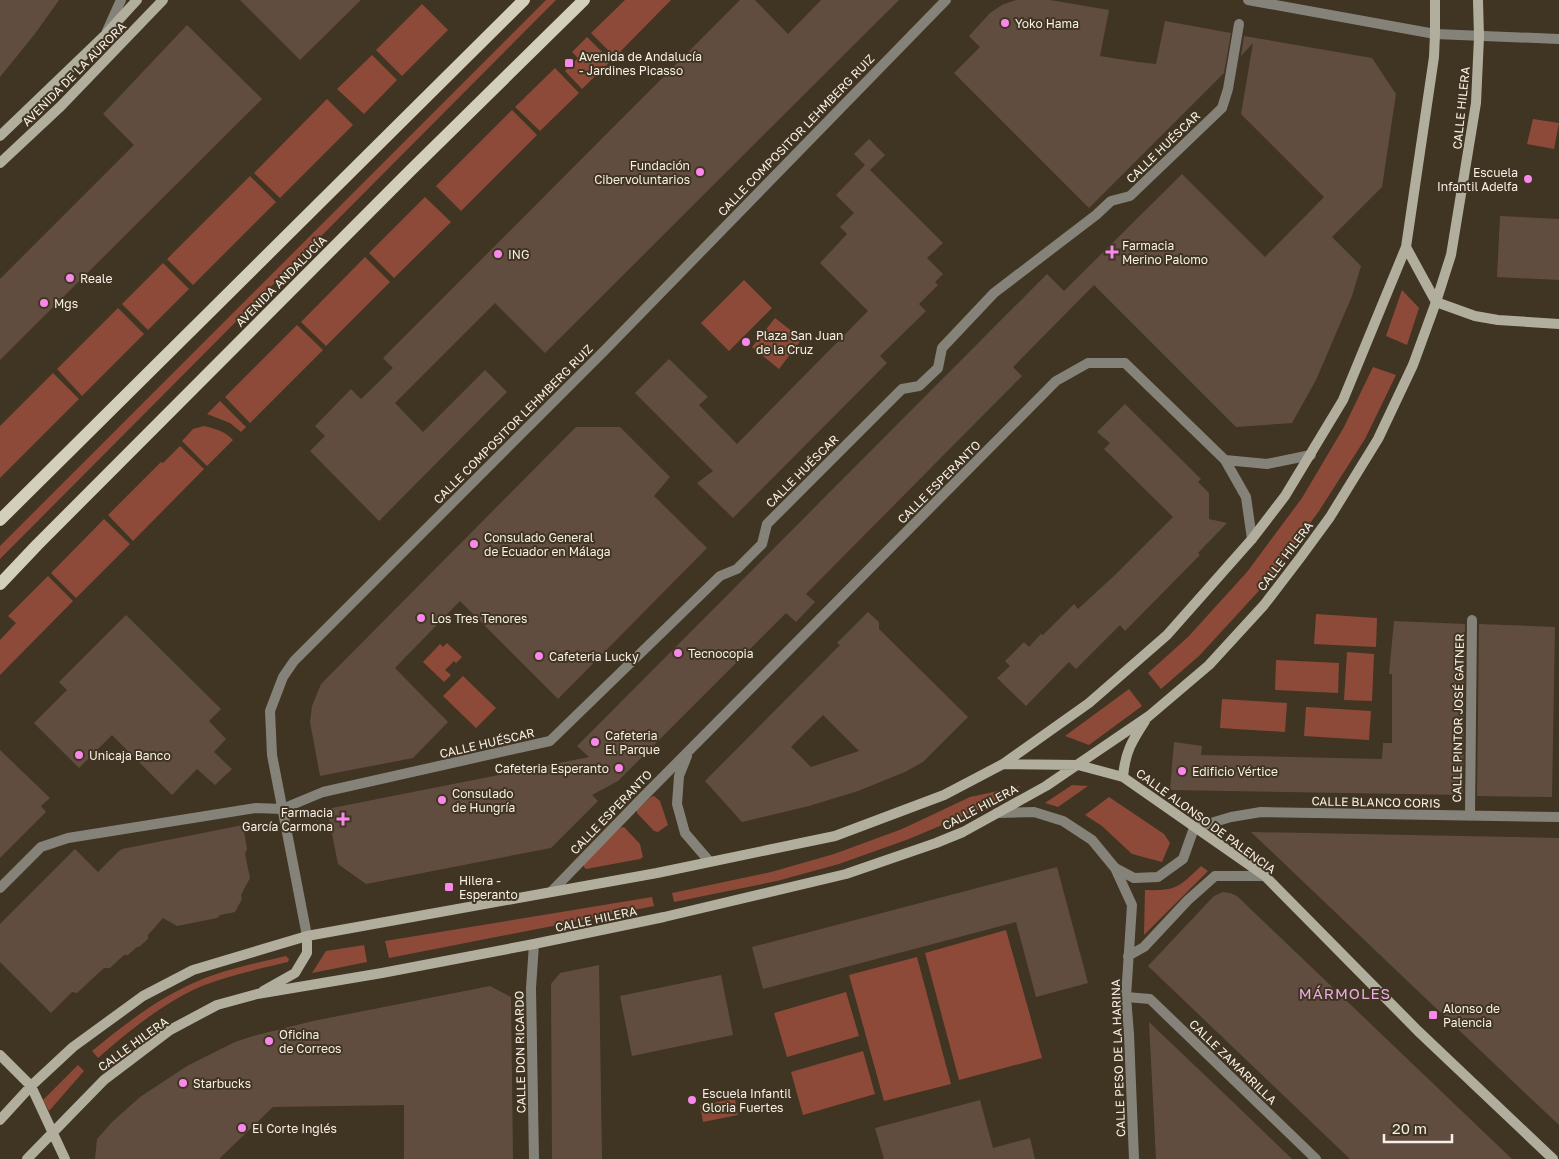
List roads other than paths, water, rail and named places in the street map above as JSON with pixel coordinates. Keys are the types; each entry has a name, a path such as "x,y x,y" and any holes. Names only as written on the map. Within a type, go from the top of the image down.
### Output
{"main road":[{"name":"AVENIDA DE LA AURORA","path":"0,136 105,35 137,0"},
{"name":"AVENIDA DE LA AURORA","path":"0,163 61,106 164,0"},
{"path":"0,520 524,0"},
{"name":"AVENIDA ANDALUCÍA","path":"0,584 397,184 584,0"},
{"path":"0,1120 31,1086 73,1046 143,996 193,970 307,936 657,873 835,836 944,795 1003,764 1089,703 1168,635 1252,539 1285,496 1343,400 1406,247 1434,57 1435,0"},
{"name":"CALLE HILERA","path":"27,1159 104,1080 170,1030 217,1005 257,994 336,982 664,918 846,874 936,844 963,832 1046,786 1149,716 1209,665 1264,605 1330,517 1378,440 1412,365 1436,302 1451,255 1476,103 1479,37 1478,0"},
{"path":"1406,247 1436,302 1475,316 1498,320 1559,324"},
{"name":"CALLE ALONSO DE PALENCIA","path":"1123,777 1124,759 1133,739 1149,716"},
{"name":"CALLE ALONSO DE PALENCIA","path":"1003,764 1078,765 1123,777 1264,876 1418,1031 1553,1159"},
{"path":"257,994 295,973 307,953 307,936"},
{"path":"0,1055 31,1086 65,1159"}],"street":[{"path":"105,35 121,0"},
{"name":"CALLE COMPOSITOR LEHMBERG RUIZ","path":"307,936 272,755 270,711 283,677 294,661 606,349 946,0"},
{"path":"1248,0 1435,34 1559,39"},
{"name":"CALLE HUÉSCAR","path":"282,809 323,792 550,741 720,576 737,569 762,544 767,524 902,389 919,386 938,368 942,348 994,293 1096,215 1111,200 1130,196 1222,108 1228,89 1240,24"},
{"name":"CALLE ESPERANTO","path":"551,892 1056,381 1088,363 1125,363 1225,460 1246,497 1252,539"},
{"path":"1225,460 1267,464 1311,454"},
{"name":"CALLE PINTOR JOSÉ GATNER","path":"1470,816 1472,620"},
{"name":"CALLE ESPERANTO","path":"689,751 679,776 677,804 685,833 709,861"},
{"path":"0,888 41,847 68,838 256,808 282,809"},
{"name":"CALLE PESO DE LA HARINA","path":"997,814 1034,812 1063,821 1092,840 1115,868 1132,905 1126,997 1134,1159"},
{"name":"CALLE BLANCO CORIS","path":"1194,828 1231,817 1261,812 1559,817"},
{"path":"1115,868 1134,878 1158,877 1183,859 1194,828"},
{"path":"1128,956 1144,947 1188,900 1215,876 1264,876"},
{"name":"CALLE DON RICARDO","path":"534,944 531,988 534,1159"},
{"name":"CALLE ZAMARRILLA","path":"1126,997 1150,999 1316,1159"}],"place":[{"name":"Yoko Hama","path":"1005,23"},
{"name":"Avenida de Andalucía - Jardines Picasso","path":"569,63"},
{"name":"Fundación Cibervoluntarios","path":"700,172"},
{"name":"Escuela Infantil Adelfa","path":"1528,179"},
{"name":"Farmacia Merino Palomo","path":"1112,252"},
{"name":"ING","path":"498,254"},
{"name":"Reale","path":"70,278"},
{"name":"Mgs","path":"44,303"},
{"name":"Plaza San Juan de la Cruz","path":"746,342"},
{"name":"Consulado General de Ecuador en Málaga","path":"474,544"},
{"name":"Los Tres Tenores","path":"421,618"},
{"name":"Tecnocopia","path":"678,653"},
{"name":"Cafeteria Lucky","path":"539,656"},
{"name":"Cafeteria El Parque","path":"595,742"},
{"name":"Unicaja Banco","path":"79,755"},
{"name":"Cafeteria Esperanto","path":"619,768"},
{"name":"Edificio Vértice","path":"1182,771"},
{"name":"Consulado de Hungría","path":"442,800"},
{"name":"Farmacia García Carmona","path":"343,819"},
{"name":"Hilera - Esperanto","path":"449,887"},
{"name":"Alonso de Palencia","path":"1433,1015"},
{"name":"Oficina de Correos","path":"269,1041"},
{"name":"Starbucks","path":"183,1083"},
{"name":"Escuela Infantil Gloria Fuertes","path":"692,1100"},
{"name":"El Corte Inglés","path":"242,1128"}],"district":[{"name":"MÁRMOLES","path":"1345,993"}]}
